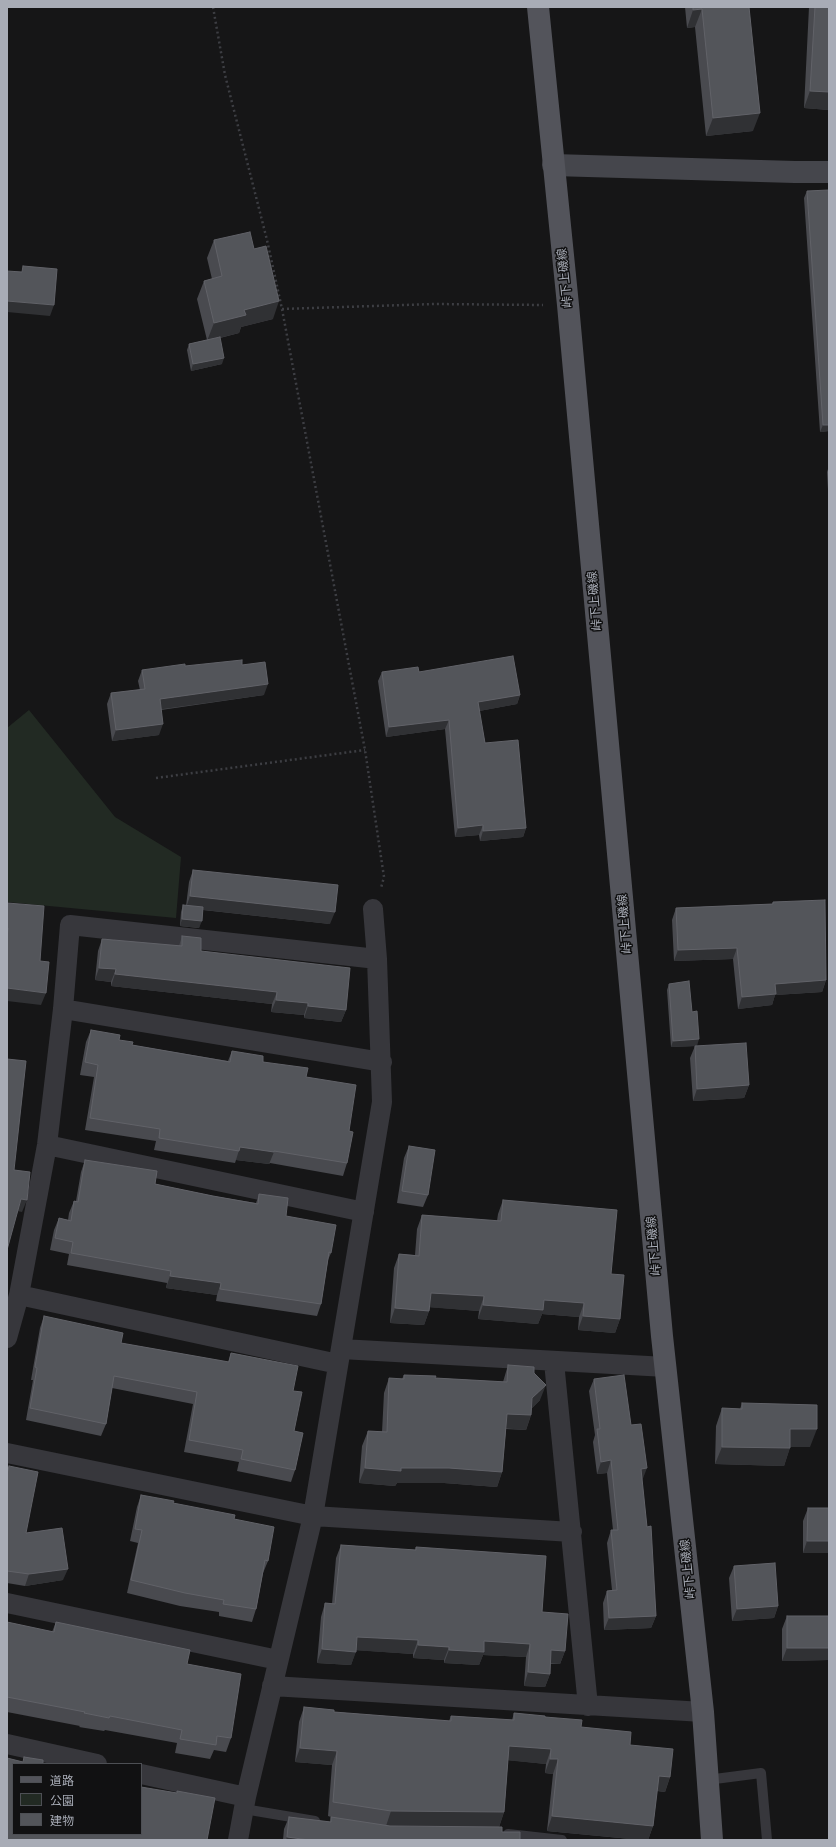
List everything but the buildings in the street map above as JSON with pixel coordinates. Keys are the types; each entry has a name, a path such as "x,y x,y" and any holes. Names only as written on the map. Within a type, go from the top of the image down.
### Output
{"main road":[{"name":"峠下上磯線","path":"538,7 568,305 666,1367 703,1712 712,1840"}],"street":[{"path":"553,165 829,172"},
{"path":"238,1840 278,1660 313,1516 382,1102 382,1062 373,909"},
{"path":"7,1338 19,1295 47,1145 63,1009 70,925 377,959"},
{"path":"63,1009 382,1062"},
{"path":"47,1145 364,1212"},
{"path":"19,1295 339,1356 554,1362 666,1367"},
{"path":"554,1362 588,1706"},
{"path":"7,1453 313,1516 572,1532"},
{"path":"7,1603 278,1660"},
{"path":"272,1686 703,1712"},
{"path":"7,1744 92,1763"},
{"path":"142,1774 245,1803"}],"lane":[{"path":"707,1780 761,1773 767,1840"},
{"path":"245,1803 322,1822"},
{"path":"498,1833 562,1840"}],"path":[{"path":"213,7 225,75 267,240 282,309 365,750 384,878 373,909"},
{"path":"282,309 434,304 568,305"},
{"path":"156,778 365,750"}],"green space":[{"path":"29,710 115,817 181,857 176,918 7,902 7,728"}]}
